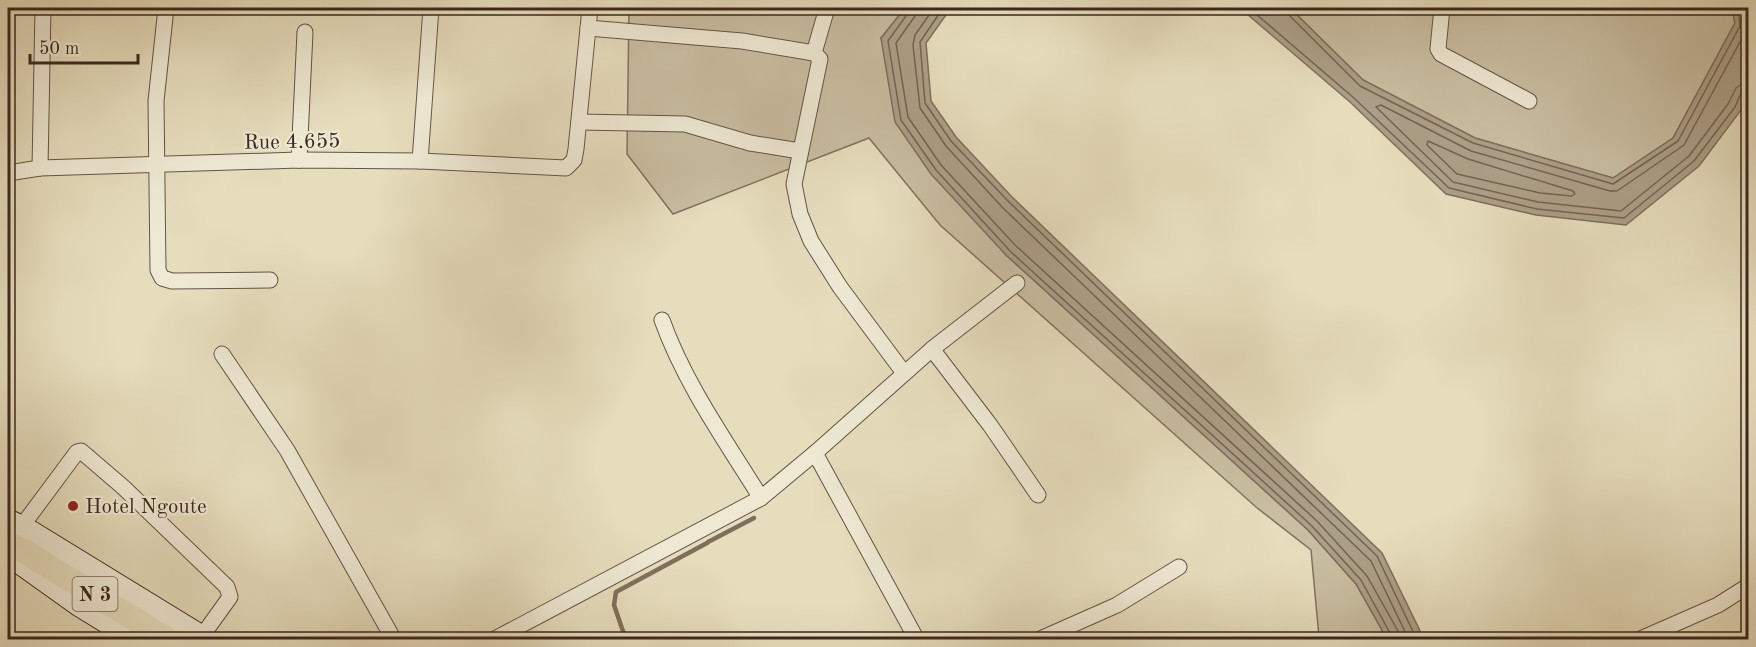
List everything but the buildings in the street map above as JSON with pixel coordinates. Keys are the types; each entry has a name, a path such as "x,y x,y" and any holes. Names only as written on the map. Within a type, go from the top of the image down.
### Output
{"highway":[{"name":"N 3","path":"12,538 168,639"}],"main road":[{"path":"12,538 205,638"},
{"path":"12,538 78,605 135,639"}],"street":[{"path":"40,168 43,8"},
{"path":"166,8 156,100 158,270 162,278 172,281 270,280"},
{"path":"420,160 431,8"},
{"path":"590,8 579,122 685,124 750,143 800,151"},
{"path":"814,53 827,8"},
{"path":"1442,8 1438,49 1441,54 1529,101"},
{"path":"588,28 741,41 814,53 820,59 794,184 800,214 807,231 840,286 904,373"},
{"path":"299,160 305,32"},
{"name":"Rue 4.655","path":"8,173 40,168 299,160 420,160 566,168 574,160 579,122"},
{"path":"493,639 761,498 932,349 1017,284"},
{"path":"662,320 692,386 761,498"},
{"path":"932,349 990,425 1038,495"},
{"path":"222,354 287,450 394,639"},
{"path":"12,538 77,452 81,451 123,487 227,587 230,597 205,638"},
{"path":"815,453 917,639"},
{"path":"1038,639 1117,605 1179,567"},
{"path":"1638,639 1718,605 1749,586"}],"shaded area":[{"path":"629,8 905,8 881,38 1006,255 1308,530 1356,584 1387,639 1314,639 1319,637 1311,550 1256,507 940,225 869,138 673,214 627,154"},
{"path":"1290,8 1732,8 1735,23 1673,138 1613,178 1475,138 1363,80"}],"water":[{"path":"905,8 951,8 926,43 931,101 956,137 1012,197 1382,553 1424,639 1387,639 1356,584 1308,530 1006,255 931,174 895,122 881,38"},
{"path":"1240,8 1290,8 1363,80 1475,138 1613,178 1673,138 1735,23 1732,8 1748,8 1748,90 1741,110 1699,166 1626,225 1536,215 1446,194 1350,102"}],"waterway":[{"path":"708,542 754,518"},
{"path":"626,640 614,605 616,592 707,543"}],"place":[{"name":"Hotel Ngoute","path":"73,506"}]}
